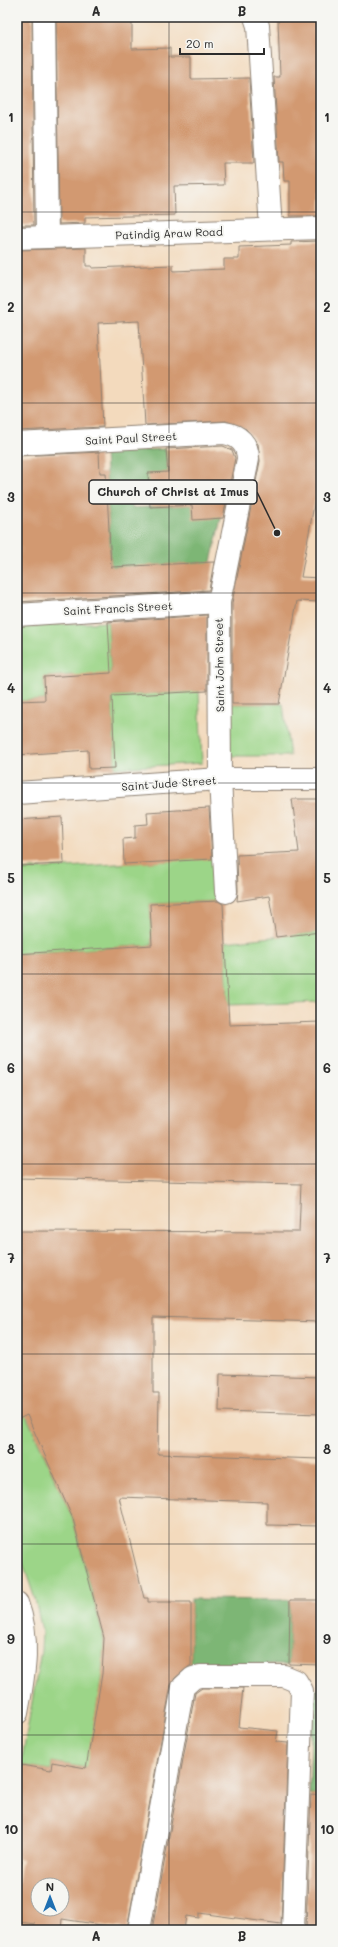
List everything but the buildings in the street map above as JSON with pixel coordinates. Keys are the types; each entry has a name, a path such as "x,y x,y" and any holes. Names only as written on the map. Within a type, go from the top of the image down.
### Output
{"street":[{"path":"44,17 47,237"},
{"path":"255,17 258,26 271,229"},
{"name":"Patindig Araw Road","path":"17,238 321,228"},
{"name":"Saint Paul Street","path":"17,444 224,433 231,434 242,441"},
{"name":"Saint John Street","path":"226,892 220,779 219,602 248,459 246,446 242,441"},
{"name":"Saint Francis Street","path":"17,614 219,602"},
{"name":"Saint Jude Street","path":"17,793 220,779 321,779"},
{"path":"17,1603 22,1619 26,1650 26,1666 17,1713"},
{"path":"139,1930 183,1687 193,1678 200,1676 284,1676 296,1681 302,1691 293,1930"}],"green space":[{"path":"166,449 168,472 150,496 131,497 132,508 192,505 221,518 204,592 202,563 156,565 157,595 135,596 134,566 111,567 105,452"},
{"path":"108,622 112,696 73,698 72,675 44,677 45,700 17,701 17,627"},
{"path":"199,691 202,763 115,768 112,696"},
{"path":"224,704 283,704 290,756 229,756"},
{"path":"216,858 219,901 150,904 152,945 17,954 17,870"},
{"path":"321,932 321,1002 228,1005 225,942"},
{"path":"26,1415 73,1519 104,1640 102,1674 87,1768 52,1762 51,1770 21,1765 41,1651 42,1631 35,1599 17,1546 17,1420"},
{"path":"191,1599 290,1600 289,1664 191,1664"},
{"path":"313,1690 321,1690 321,1795 309,1794"}],"place":[{"name":"Church of Christ at Imus","path":"277,533"}]}
